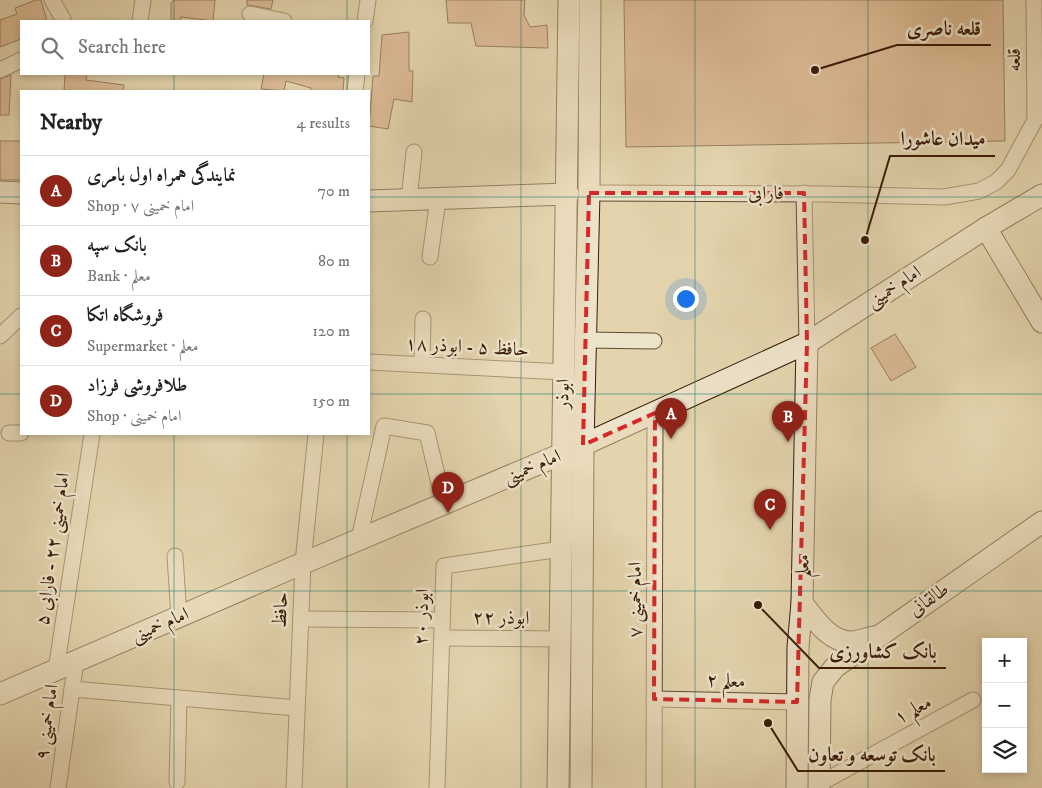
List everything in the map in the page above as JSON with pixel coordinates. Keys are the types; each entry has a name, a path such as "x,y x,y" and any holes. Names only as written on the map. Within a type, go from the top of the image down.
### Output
{"main road":[{"name":"ابوذر","path":"558,788 562,454 568,194 569,0"},
{"name":"ابوذر","path":"582,788 582,445 589,193 590,0"},
{"path":"0,192 20,194"},
{"path":"370,202 568,194"},
{"name":"امام خمینی","path":"4,687 56,670 562,454 807,343 986,228 1042,195"},
{"path":"986,228 1042,322"},
{"name":"معلم","path":"797,788 798,647 802,602 807,343"},
{"name":"طالقانی","path":"819,786 819,714 823,682 835,667 1042,522"},
{"path":"802,602 823,629 837,638 851,642 878,636"}],"street":[{"path":"52,0 64,18 63,20"},
{"path":"140,20 144,0"},
{"path":"365,20 368,0"},
{"name":"قلعه","path":"1034,0 1035,120"},
{"path":"250,14 279,20"},
{"path":"0,70 20,60"},
{"path":"355,90 357,75"},
{"name":"فارابی","path":"589,193 944,197 979,191 996,182 1008,170 1035,120"},
{"path":"409,200 414,152"},
{"path":"804,194 807,343"},
{"path":"430,257 438,199"},
{"path":"0,336 20,317"},
{"path":"422,364 424,319"},
{"path":"585,340 654,342"},
{"name":"حافظ ۵ - ابوذر ۱۸","path":"370,362 564,372"},
{"name":"امام خمینی ۷","path":"654,788 655,413"},
{"path":"359,540 384,426 426,433 444,504"},
{"name":"امام خمینی ۲۲ - فارابی ۵","path":"56,670 92,435"},
{"name":"حافظ","path":"294,788 303,563 316,435"},
{"name":"ابوذر ۲۰","path":"437,788 444,566 561,549"},
{"path":"175,556 178,617"},
{"path":"301,618 442,620"},
{"name":"ابوذر ۲۲","path":"442,638 561,639"},
{"name":"امام خمینی ۹","path":"58,788 76,661"},
{"path":"72,689 297,708"},
{"path":"177,782 179,698"},
{"name":"معلم ۲","path":"654,699 797,702"},
{"name":"معلم ۱","path":"819,786 973,700"}],"highlighted area":[{"path":"589,193 804,193 807,343 797,702 654,699 655,413 583,445"}],"building":[{"path":"41,0 47,20 20,20 20,39 0,47 0,20 17,14 15,8"},
{"path":"174,0 215,0 213,20 181,17 180,20 171,20 171,3"},
{"path":"247,0 273,0 271,9 247,5"},
{"path":"446,0 525,0 524,15 530,27 547,25 548,48 476,46 471,23 448,23"},
{"path":"624,0 1003,0 1005,141 626,147"},
{"path":"409,32 409,71 413,71 412,102 394,99 388,129 370,126 373,76 379,76 382,35"},
{"path":"11,75 9,115 0,115 0,79"},
{"path":"65,75 87,75 86,80 124,85 123,90 64,90"},
{"path":"264,75 339,75 338,77 344,78 343,90 310,90 311,88 286,81 284,90 261,89"},
{"path":"0,141 20,141 20,180 0,180"},
{"path":"895,334 916,367 891,381 871,348"}],"place":[{"name":"قلعه ناصری","path":"815,70"},
{"name":"میدان عاشورا","path":"865,240"},
{"name":"نمایندگی همراه اول بامری","path":"671,439"},
{"name":"بانک سپه","path":"788,442"},
{"name":"طلافروشی فرزاد","path":"448,513"},
{"name":"فروشگاه اتکا","path":"770,530"},
{"name":"بانک کشاورزی","path":"758,605"},
{"name":"بانک توسعه و تعاون","path":"768,723"}]}
